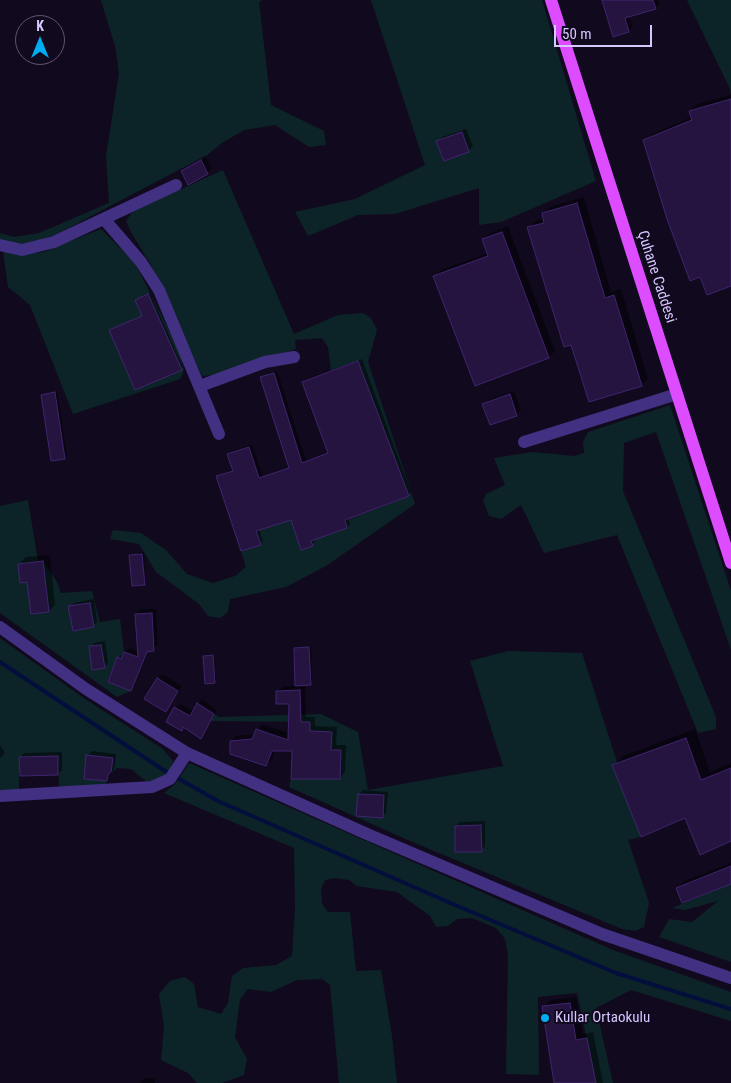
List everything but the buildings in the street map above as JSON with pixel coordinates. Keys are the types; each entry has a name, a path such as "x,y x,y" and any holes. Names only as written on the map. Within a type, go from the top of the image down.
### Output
{"main road":[{"name":"Çuhane Caddesi","path":"551,0 731,563"}],"street":[{"path":"0,245 22,250 41,247 176,185"},
{"path":"104,219 141,262 159,290 219,434"},
{"path":"200,386 265,362 294,357"},
{"path":"524,442 677,394"},
{"path":"0,627 86,689 187,753 367,834 602,934 731,978"},
{"path":"0,796 140,789 164,784 180,766 187,753"}],"green space":[{"path":"101,0 263,0 259,2 271,105 324,131 326,145 309,147 275,125 244,130 222,143 207,155 57,234 30,244 13,245 0,241 0,233 14,237 39,233 109,203 106,156 119,73 115,46"},
{"path":"371,0 542,0 596,181 501,222 479,225 479,188 395,214 358,215 308,236 295,212 355,199 425,165"},
{"path":"687,0 731,0 731,96 730,89"},
{"path":"223,170 294,334 338,315 363,313 371,318 377,330 368,362 415,504 326,566 286,587 230,599 228,612 220,618 208,616 199,604 156,572 139,544 110,539 113,530 141,533 166,550 187,574 213,583 235,576 246,567 241,551 260,545 256,531 275,525 275,473 301,550 313,546 311,540 347,528 345,521 409,496 358,361 331,371 328,347 322,338 295,340 296,349 216,375 202,376 151,265 126,221 133,211"},
{"path":"101,229 135,263 179,350 184,370 180,379 73,414 30,305 8,287 3,251 26,254 43,252"},
{"path":"670,405 731,591 731,650 656,432 624,443 623,491 716,717 716,729 698,733 617,535 544,553 521,505 501,519 489,516 483,501 486,494 505,485 494,458 532,452 575,456 584,453 583,442 588,432"},
{"path":"28,500 38,561 43,561 57,582 61,593 92,591 100,622 120,619 124,652 121,659 117,657 107,682 131,691 117,697 0,613 0,506"},
{"path":"0,638 85,699 163,749 173,761 169,773 160,780 147,782 131,769 117,768 108,775 105,785 59,787 58,756 19,757 19,790 0,790"},
{"path":"508,651 582,653 641,837 628,840 649,903 644,927 635,931 622,929 410,841 289,787 291,779 309,779 310,722 211,721 214,714 219,717 321,714 358,732 368,790 503,766 470,661"},
{"path":"189,763 613,950 731,992 731,1021 631,990 596,1008 613,1083 596,1083 577,993 538,997 539,1075 506,1074 508,956 505,939 496,928 472,918 457,919 448,926 436,927 430,916 397,892 357,886 349,880 335,878 325,880 321,889 322,904 328,912 350,912 356,971 381,970 392,1036 397,1083 339,1083 330,985 322,979 297,980 271,992 248,989 240,999 235,1037 247,1059 244,1075 222,1083 197,1083 188,1073 161,1060 164,1026 159,994 170,981 185,977 194,984 198,1007 221,1014 228,1003 232,976 243,968 276,965 292,956 295,908 294,848 164,793 175,784"},
{"path":"731,884 731,962 659,937 669,919 692,922 718,901 685,910 672,908"}],"waterway":[{"path":"0,662 165,771 218,801 616,973 731,1009"}],"place":[{"name":"Kullar Ortaokulu","path":"545,1018"}]}
